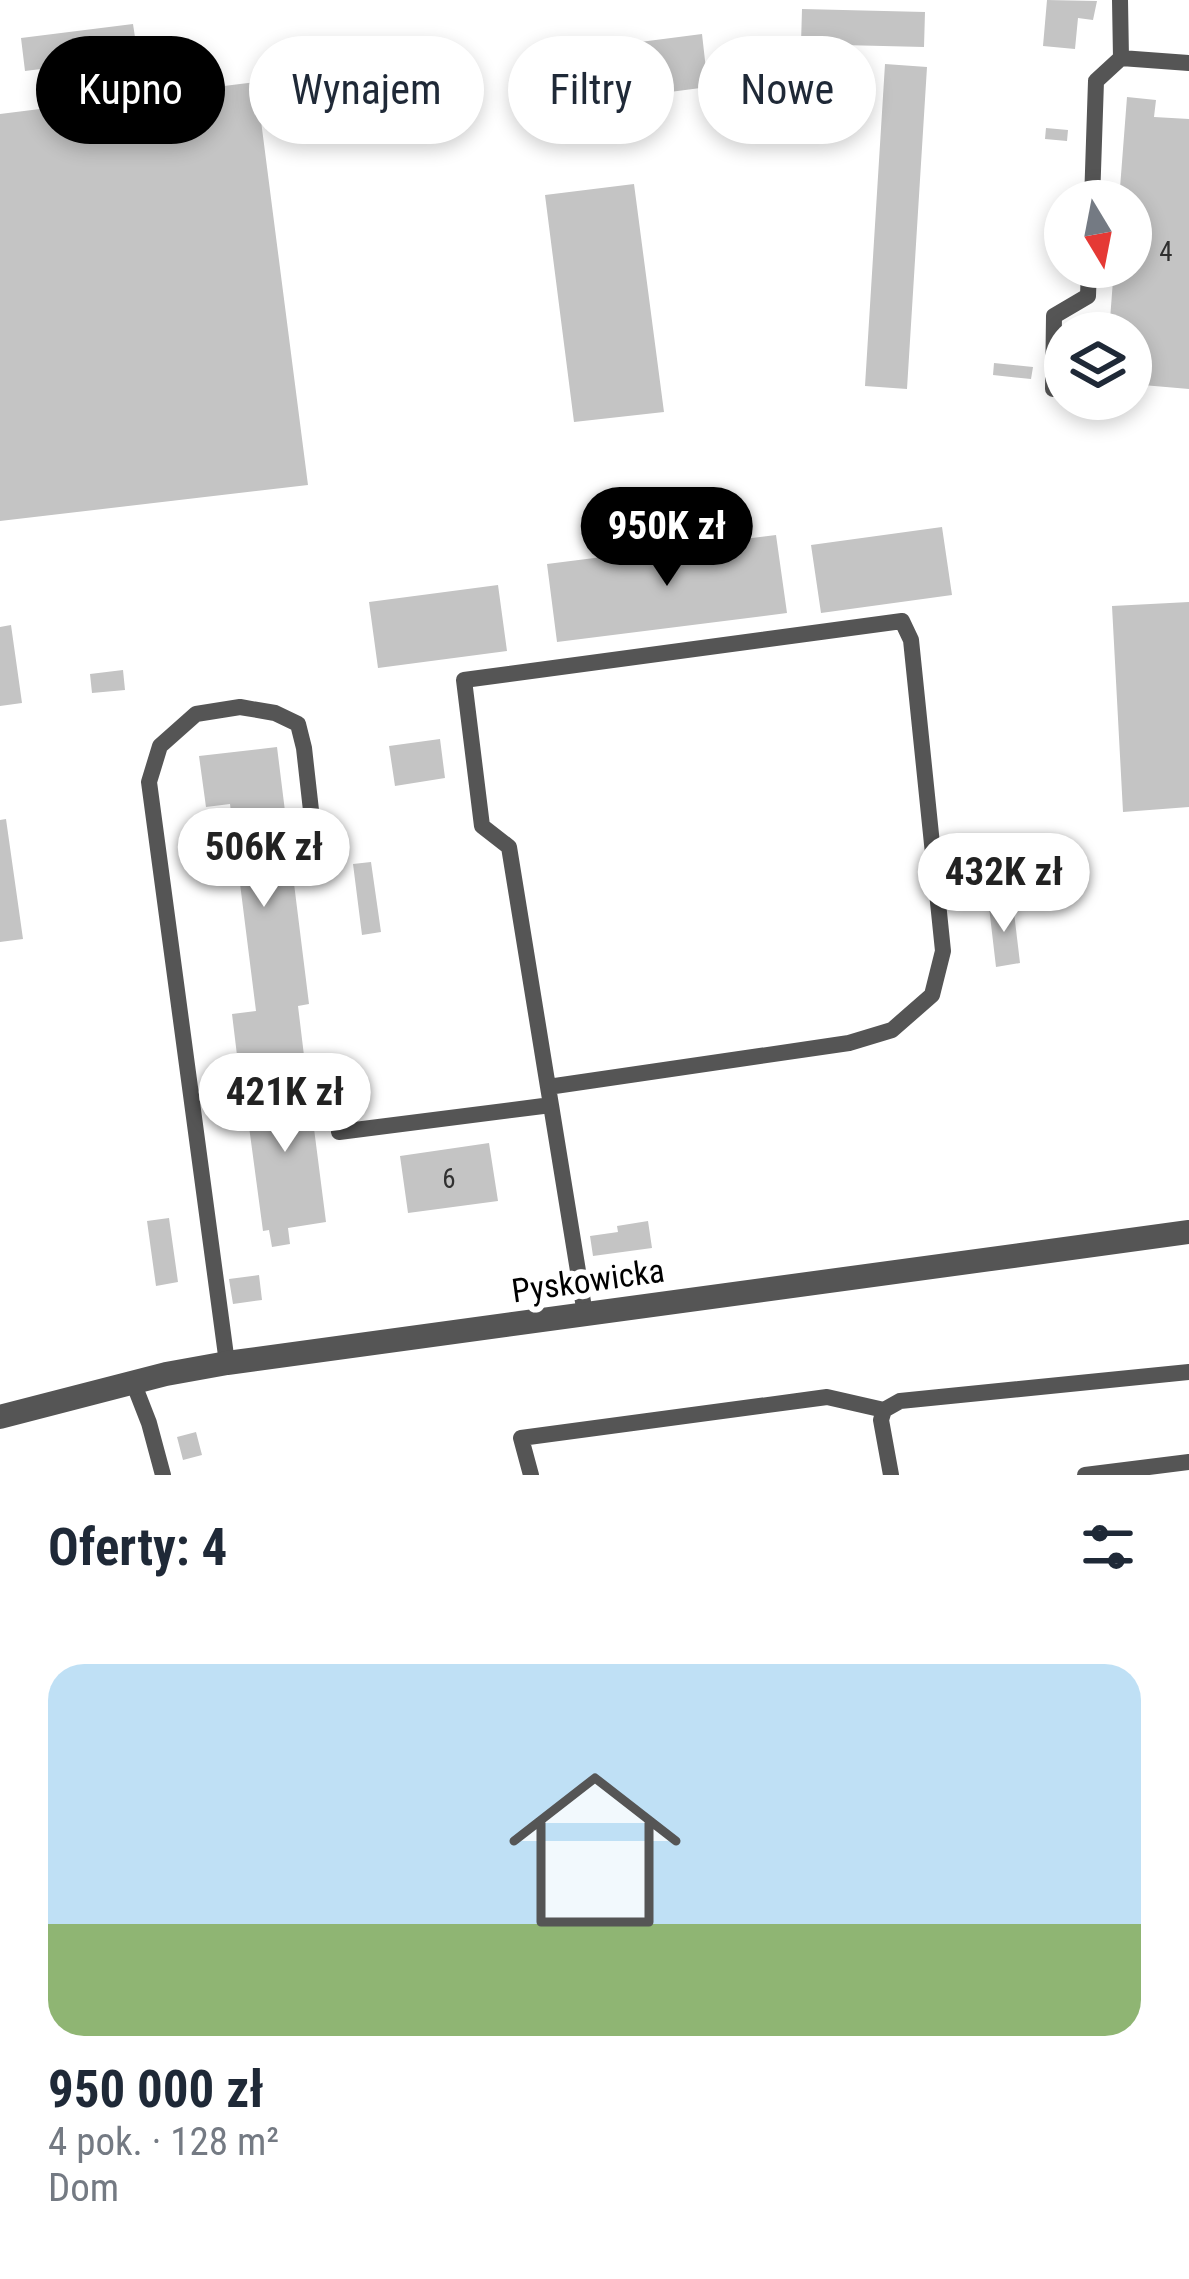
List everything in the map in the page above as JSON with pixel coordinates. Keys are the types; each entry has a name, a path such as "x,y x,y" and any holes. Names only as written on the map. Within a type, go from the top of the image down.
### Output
{"street":[{"name":"Pyskowicka","path":"0,1417 227,1363 1189,1232"}],"lane":[{"path":"1120,0 1121,58"},
{"path":"1093,180 1096,81 1121,58 1189,63"},
{"path":"1061,312 1088,296 1088,288"},
{"path":"339,1132 550,1096 849,1043 892,1030 932,994 943,951 911,640 902,621 464,680 482,826 508,847 550,1096 585,1314"},
{"path":"227,1363 149,782 160,746 196,714 240,707 275,713 298,724 315,846"},
{"path":"531,1475 521,1438 827,1396 884,1409 900,1401 1189,1372"},
{"path":"133,1382 163,1475"},
{"path":"884,1409 881,1420 891,1475"},
{"path":"1085,1475 1189,1462"}],"building":[{"path":"1047,0 1097,1 1093,20 1078,18 1075,49 1043,46"},
{"path":"802,9 925,12 924,47 876,46 876,36 801,36"},
{"path":"133,24 135,36 37,36"},
{"path":"702,34 698,36 698,88 674,91 674,38"},
{"path":"36,36 36,70 25,71 21,38"},
{"path":"885,64 927,67 907,389 865,386"},
{"path":"249,83 249,144 264,144 308,485 0,521 0,114 36,110 36,144 225,144 225,86"},
{"path":"1127,97 1156,100 1154,117 1189,119 1189,389 1152,386 1152,312 1111,312 1112,288 1152,288 1152,180 1121,180"},
{"path":"1046,128 1068,130 1067,141 1045,139"},
{"path":"634,184 664,412 574,422 545,195"},
{"path":"994,363 1033,367 1031,379 993,375"},
{"path":"942,527 952,595 821,613 811,545"},
{"path":"776,535 787,613 557,642 547,564"},
{"path":"498,585 507,651 378,668 369,602"},
{"path":"1189,602 1189,807 1123,812 1112,606"},
{"path":"11,625 22,703 0,706 0,627"},
{"path":"123,670 125,690 92,693 90,674"},
{"path":"440,739 445,778 395,786 389,746"},
{"path":"277,747 309,1004 298,1006 306,1072 240,1080 232,1014 256,1011 230,804 206,807 199,756"},
{"path":"6,819 23,939 0,942 0,820"},
{"path":"371,862 381,932 362,935 353,864"},
{"path":"1013,904 1020,963 996,967 989,907"},
{"path":"307,1074 326,1222 288,1228 290,1244 272,1247 269,1230 263,1231 243,1082"},
{"path":"489,1143 498,1201 408,1213 400,1156"},
{"path":"169,1218 178,1282 156,1286 147,1221"},
{"path":"648,1221 652,1248 593,1256 590,1236"},
{"path":"259,1275 262,1300 233,1304 229,1279"},
{"path":"196,1432 202,1455 183,1460 177,1437"}]}
